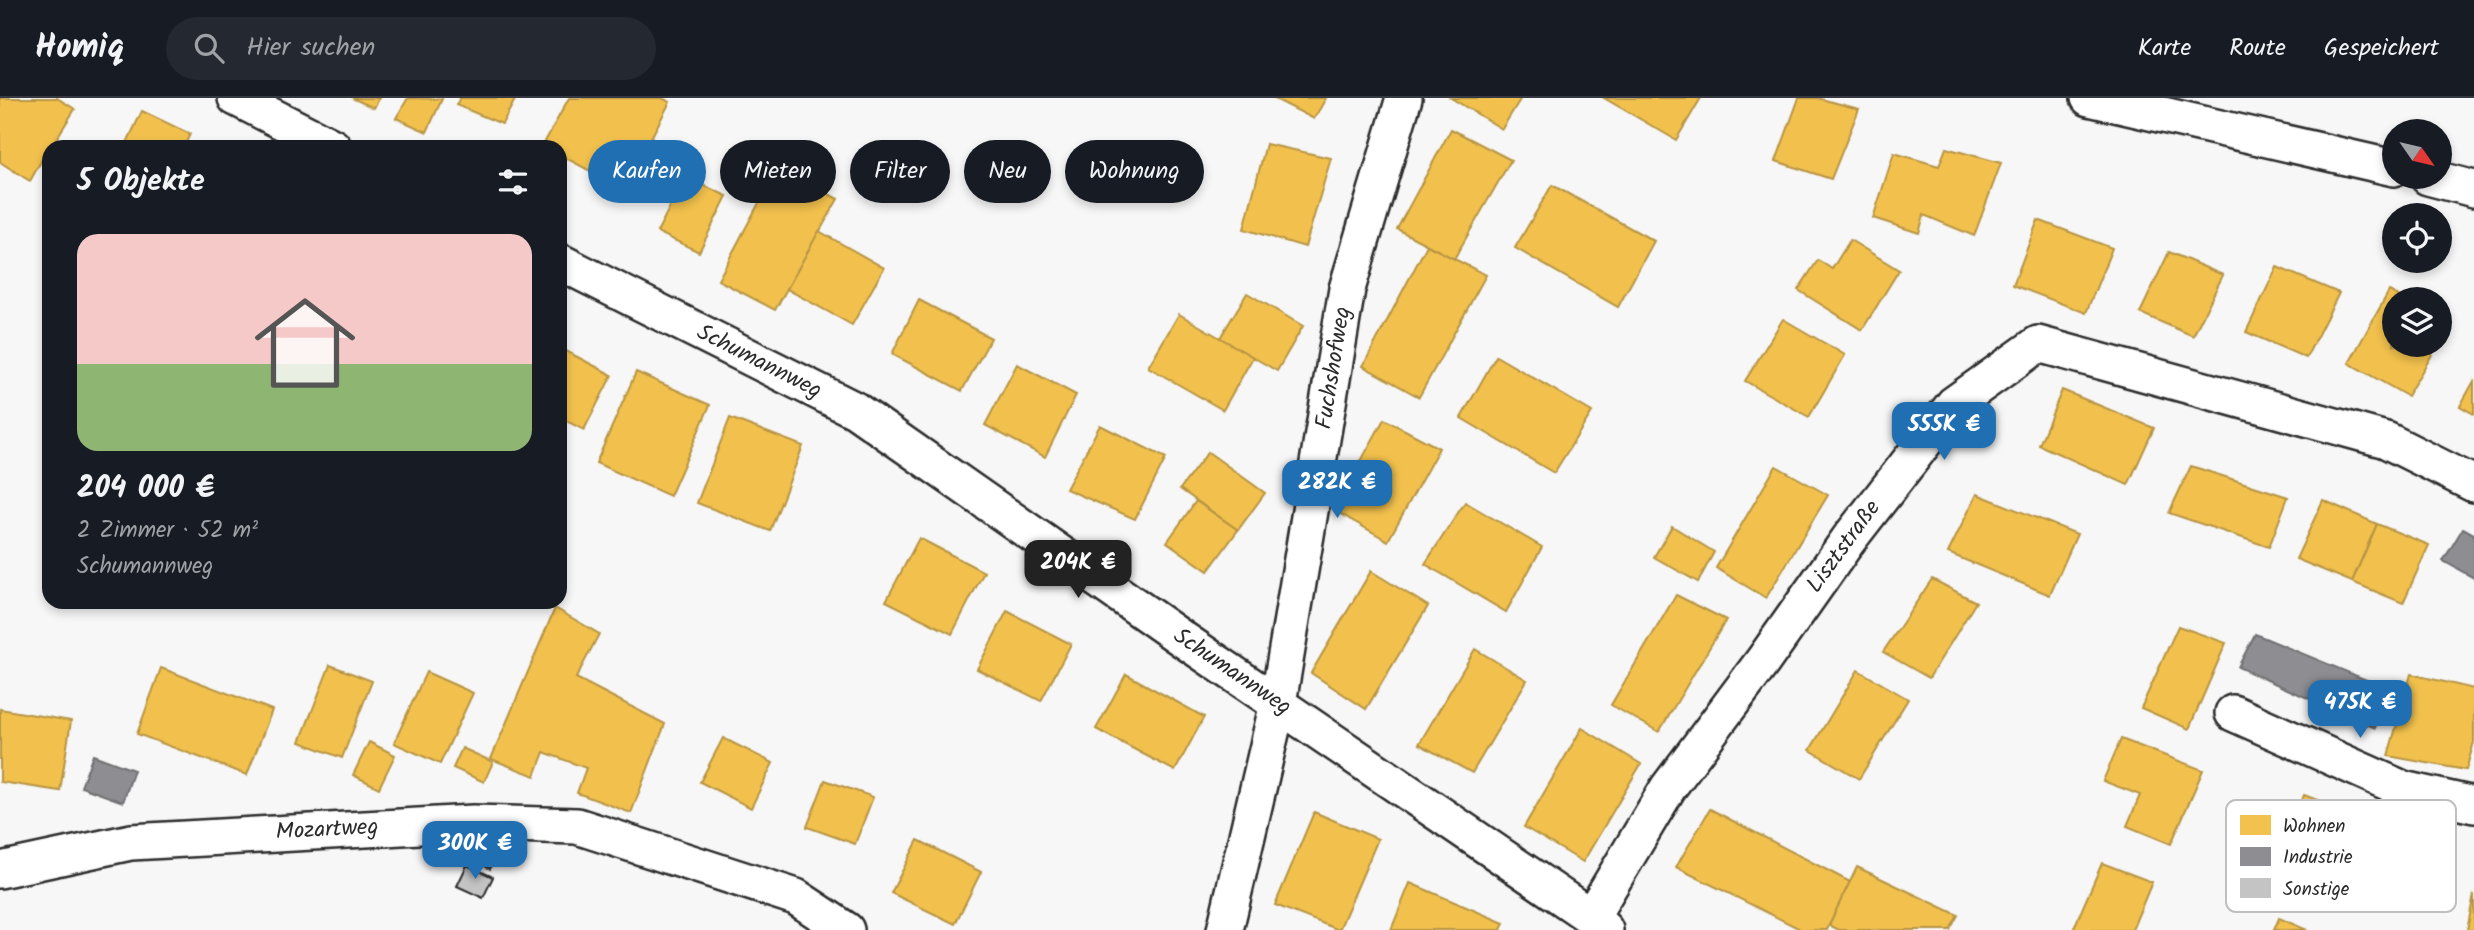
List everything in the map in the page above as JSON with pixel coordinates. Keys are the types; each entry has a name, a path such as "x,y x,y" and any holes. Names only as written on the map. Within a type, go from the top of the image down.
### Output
{"street":[{"path":"236,98 319,140"},
{"name":"Fuchshofweg","path":"1225,930 1278,703 1347,289 1404,98"},
{"path":"2089,98 2382,165"},
{"path":"2452,183 2474,189"},
{"name":"Schumannweg","path":"567,266 855,410 1184,640 1598,923"},
{"name":"Lisztstraße","path":"1598,923 1668,788 1763,661 1849,539 1954,404 2038,344 2386,440 2474,484"},
{"path":"2234,713 2403,789 2452,800"},
{"path":"2456,801 2474,805"},
{"name":"Mozartweg","path":"0,870 131,842 473,823 577,826 796,897 846,930"}],"building: Wohnen":[{"path":"0,98 57,98 75,109 55,140 42,140 42,160 30,181 0,162"},
{"path":"352,98 379,98 374,108"},
{"path":"408,98 442,99 427,132 396,118"},
{"path":"460,98 516,98 502,124 456,105"},
{"path":"569,98 662,98 670,102 650,140 588,140 588,170 567,159 567,140 546,140"},
{"path":"1273,98 1326,98 1314,119"},
{"path":"1451,98 1521,98 1502,129"},
{"path":"1604,98 1701,98 1676,140"},
{"path":"1799,98 1817,98 1859,109 1831,179 1776,161"},
{"path":"142,111 190,134 187,140 128,140"},
{"path":"1451,129 1511,160 1454,259 1397,229"},
{"path":"1266,144 1331,158 1305,247 1244,229"},
{"path":"1946,148 2001,163 1974,236 1924,215 1919,233 1873,218 1894,153 1939,166"},
{"path":"1552,185 1654,241 1618,307 1515,248"},
{"path":"706,186 720,193 720,203 724,203 699,252 657,232 672,203 706,203"},
{"path":"759,203 836,203 775,310 718,280"},
{"path":"2038,220 2112,248 2086,313 2013,285"},
{"path":"819,231 884,268 852,325 787,289"},
{"path":"1850,240 1899,270 1862,330 1798,290 1818,260 1832,269"},
{"path":"1427,245 1486,275 1419,397 1363,366"},
{"path":"2169,252 2223,275 2193,336 2140,313"},
{"path":"2277,267 2339,293 2306,358 2246,332"},
{"path":"1247,293 1303,326 1277,371 1220,338"},
{"path":"919,300 991,338 962,391 892,354"},
{"path":"2382,304 2382,357 2431,357 2407,396 2349,363"},
{"path":"1179,314 1253,357 1223,410 1148,367"},
{"path":"1783,319 1845,355 1809,417 1745,381"},
{"path":"567,352 612,375 584,430 567,422"},
{"path":"1496,356 1592,412 1554,473 1461,418"},
{"path":"1017,364 1076,395 1045,457 985,425"},
{"path":"636,372 710,405 670,496 596,463"},
{"path":"2474,381 2474,414 2460,406"},
{"path":"2062,390 2154,428 2128,485 2039,445"},
{"path":"730,418 803,446 770,531 697,503"},
{"path":"1384,419 1439,448 1388,541 1334,510"},
{"path":"1100,425 1166,458 1135,519 1066,489"},
{"path":"1208,452 1265,493 1238,530 1180,489"},
{"path":"1776,466 1828,495 1766,598 1716,568"},
{"path":"2191,466 2288,497 2269,547 2169,513"},
{"path":"1977,494 2077,534 2050,595 1948,553"},
{"path":"2323,500 2377,524 2352,582 2296,559"},
{"path":"1196,501 1238,530 1208,571 1167,542"},
{"path":"1465,502 1542,547 1506,612 1425,564"},
{"path":"2377,524 2429,545 2403,603 2352,582"},
{"path":"1672,526 1714,552 1698,582 1654,557"},
{"path":"919,538 984,572 952,634 886,601"},
{"path":"1371,571 1428,606 1366,709 1311,673"},
{"path":"1932,579 1976,602 1929,678 1883,652"},
{"path":"1676,595 1726,620 1659,732 1611,705"},
{"path":"555,609 599,634 576,678 665,724 631,813 577,793 586,768 544,752 535,776 491,759"},
{"path":"1007,611 1071,644 1041,701 977,669"},
{"path":"2178,626 2226,643 2189,729 2141,708"},
{"path":"1475,649 1527,680 1472,773 1419,744"},
{"path":"330,665 372,681 342,758 300,742"},
{"path":"161,668 272,710 247,775 137,734"},
{"path":"1858,670 1908,699 1859,779 1810,750"},
{"path":"426,672 473,693 440,764 394,743"},
{"path":"1126,674 1204,717 1175,771 1096,729"},
{"path":"2411,674 2474,689 2474,742 2466,770 2388,756"},
{"path":"0,709 71,721 60,791 0,782"},
{"path":"1582,728 1641,764 1583,862 1524,827"},
{"path":"723,738 773,763 751,808 700,782"},
{"path":"2121,739 2203,770 2171,844 2127,826 2140,795 2103,781"},
{"path":"369,742 395,755 379,788 353,775"},
{"path":"462,748 493,762 484,782 453,768"},
{"path":"825,780 873,797 855,844 807,827"},
{"path":"2304,795 2318,800 2302,800"},
{"path":"1710,809 1850,882 1827,930 1802,930 1676,867"},
{"path":"1314,812 1378,839 1339,930 1275,905"},
{"path":"918,840 981,872 955,924 891,893"},
{"path":"2102,863 2152,882 2132,930 2073,930"},
{"path":"1857,867 1958,915 1950,930 1839,930 1829,925"},
{"path":"1410,883 1504,923 1501,930 1391,930"},
{"path":"2474,894 2474,930 2467,930"},
{"path":"2279,918 2307,930 2274,930"}],"building: Industrie":[{"path":"2463,528 2474,534 2474,578 2443,561"},
{"path":"2255,634 2391,690 2375,728 2238,667"},
{"path":"93,755 134,770 123,802 81,787"}],"building: Sonstige":[{"path":"475,850 494,861 490,869 471,859"},
{"path":"467,865 493,877 483,898 457,886"}]}
